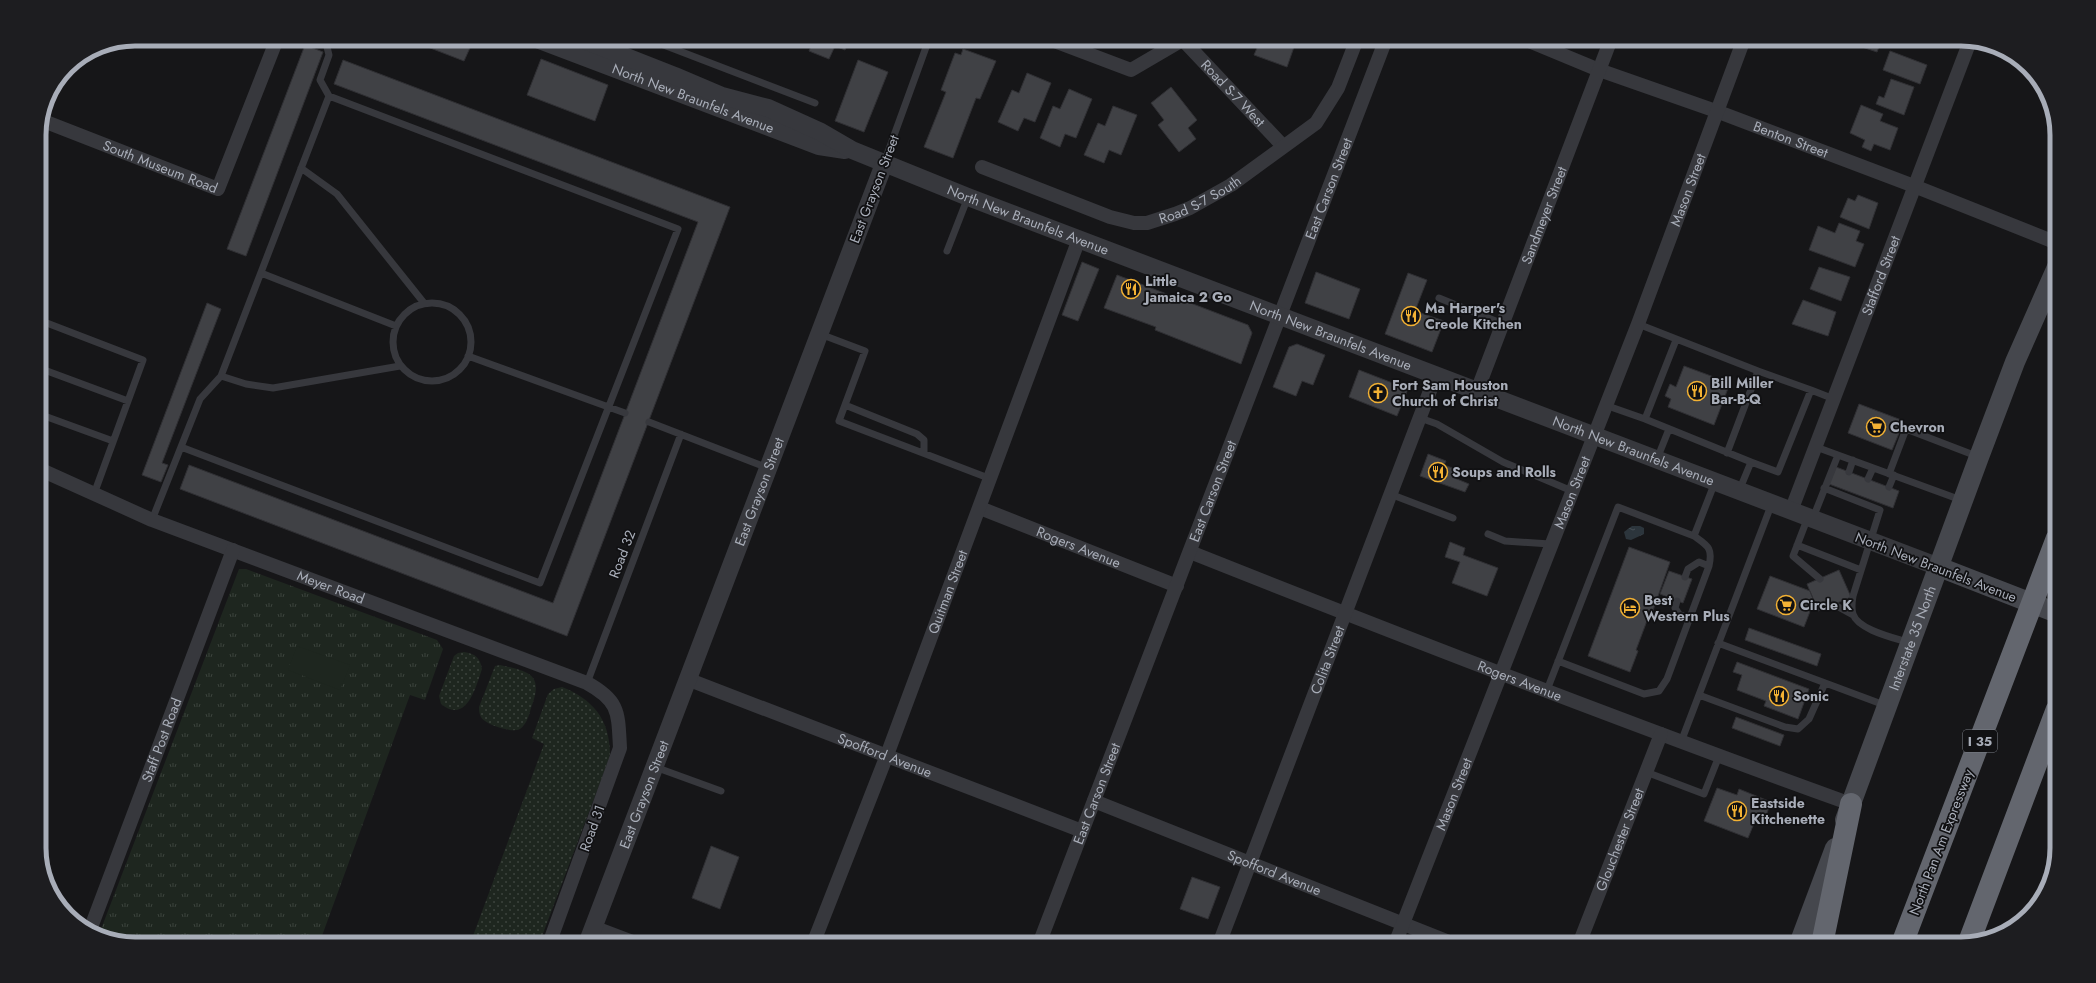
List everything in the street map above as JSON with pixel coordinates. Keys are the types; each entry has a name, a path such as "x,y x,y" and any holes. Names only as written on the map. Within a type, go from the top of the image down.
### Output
{"highway":[{"name":"North Pan Am Expressway","path":"1905,937 2050,556"},
{"path":"1971,936 2050,728"},
{"path":"1823,937 1851,804"}],"main road":[{"name":"Interstate 35 North","path":"1802,937 1912,644 1979,457 2016,362 2050,283"},
{"name":"North New Braunfels Avenue","path":"1939,567 2050,610"}],"street":[{"name":"South Museum Road","path":"47,122 218,189 274,46"},
{"name":"North New Braunfels Avenue","path":"561,46 630,66 691,90 819,146 852,150 968,197 1281,315 1657,461 1939,567"},
{"name":"North New Braunfels Avenue","path":"594,46 630,66"},
{"path":"1069,46 1131,70 1173,46"},
{"name":"Road S-7 West","path":"1190,46 1283,146"},
{"name":"Road S-7 South","path":"982,167 1110,217 1134,223 1147,223 1185,210 1210,197 1230,185 1316,123 1338,88 1354,46"},
{"name":"East Carson Street","path":"1042,937 1383,46"},
{"name":"Benton Street","path":"1541,46 1599,70 1716,111 1914,186 2050,240"},
{"name":"Sandmeyer Street","path":"1477,391 1608,46"},
{"name":"Mason Street","path":"1397,937 1550,544 1638,324 1741,46"},
{"name":"Stafford Street","path":"1804,515 1816,447 1968,47"},
{"name":"East Grayson Street","path":"589,937 653,766 884,164"},
{"name":"Quitman Street","path":"816,937 887,755 991,479 1079,239"},
{"name":"Colita Street","path":"1222,937 1436,375"},
{"name":"Meyer Road","path":"46,472 152,520 587,683 601,690 616,709"},
{"name":"Rogers Avenue","path":"980,508 1177,586"},
{"name":"Staff Post Road","path":"92,925 233,550"},
{"name":"Rogers Avenue","path":"1190,552 1344,614 1681,742 1851,804"},
{"name":"Spofford Avenue","path":"687,679 1082,831"},
{"name":"Road 31","path":"552,937 619,755 619,719 616,709"},
{"name":"Glouchester Street","path":"1582,937 1661,734"},
{"name":"Spofford Avenue","path":"1094,801 1249,864 1436,937"},
{"path":"593,927 619,937"}],"lane":[{"path":"181,447 540,583 678,229 329,96 320,80 329,55 327,46"},
{"path":"666,46 815,103"},
{"name":"East Grayson Street","path":"884,164 926,46"},
{"path":"152,520 200,399 221,376 329,96"},
{"path":"301,168 337,194 424,303"},
{"path":"947,251 968,197"},
{"path":"261,273 396,326"},
{"path":"1439,298 1503,324"},
{"path":"424,303 443,304 459,313 469,328 471,347 468,356 458,371 442,380 432,382 414,378 400,366 393,351 392,342 396,326 404,314 424,303"},
{"path":"46,323 143,360 94,494"},
{"path":"1638,324 1676,340 1834,399"},
{"path":"820,333 865,350 839,421 991,479"},
{"path":"1645,419 1676,340"},
{"path":"468,356 625,413"},
{"path":"221,376 246,384 273,388 400,366"},
{"path":"46,371 128,400"},
{"path":"1727,453 1758,371"},
{"path":"1605,405 1645,419 1727,453 1778,472 1811,390"},
{"path":"845,406 917,434 924,440 924,453"},
{"path":"46,417 113,441"},
{"path":"1420,418 1437,424 1503,462 1572,491"},
{"path":"649,422 768,468"},
{"path":"1657,461 1668,429"},
{"path":"1890,487 1892,475 1906,429 1979,457"},
{"name":"Road 32","path":"587,683 681,434"},
{"path":"1816,447 1963,501"},
{"path":"1820,579 1793,556 1798,545 1804,515 1824,488 1838,455"},
{"path":"1849,472 1853,460"},
{"path":"1739,491 1750,462"},
{"path":"1868,479 1873,468"},
{"path":"1694,536 1715,482"},
{"path":"1824,488 1842,492 1882,507 1852,601 1853,615"},
{"path":"1390,494 1453,518"},
{"path":"1681,742 1772,503"},
{"path":"1547,690 1558,661 1618,507 1694,536 1707,546 1712,554 1709,566 1667,679 1659,691 1644,694 1558,661"},
{"path":"1488,534 1505,541 1550,544"},
{"path":"1798,545 1861,570"},
{"path":"1685,577 1688,569 1700,562 1709,566"},
{"path":"1676,600 1675,608 1679,614 1689,619"},
{"path":"1833,604 1853,615 1859,623 1869,629 1912,644"},
{"path":"1718,643 1888,707"},
{"path":"1699,695 1785,727 1798,729 1809,719 1825,683"},
{"path":"1646,772 1704,794 1719,756"},
{"path":"653,766 721,791"}],"green space":[{"path":"239,569 246,569 437,640 443,649 425,700 410,695 322,937 135,937 112,934 101,930"},
{"path":"297,646 350,665 340,690 288,670"},
{"path":"464,652 476,657 480,662 482,669 477,685 469,701 464,707 458,710 450,709 441,704 439,696 454,656 458,653"},
{"path":"500,665 526,673 532,676 535,681 535,697 526,722 520,729 517,730 507,730 492,725 483,720 481,717 479,707 495,666"},
{"path":"562,687 573,692 582,697 597,711 606,729 609,740 609,758 542,937 473,937 544,744 532,738 548,694 554,689"}],"water":[{"path":"1632,526 1640,526 1644,528 1644,534 1631,540 1626,539 1624,532"}],"building":[{"path":"305,46 323,52 246,256 227,249"},
{"path":"425,46 471,46 464,61"},
{"path":"811,46 835,46 829,59 809,51"},
{"path":"835,46 847,46 845,50"},
{"path":"1253,46 1294,47 1287,67 1254,55 1257,48"},
{"path":"1859,46 1879,46 1877,52"},
{"path":"963,49 996,61 980,99 976,98 953,158 924,147 946,92 941,90 955,53 961,55"},
{"path":"1890,51 1927,65 1920,84 1883,70"},
{"path":"541,59 608,85 595,121 527,95"},
{"path":"343,60 730,207 567,636 180,489 189,465 553,603 698,222 334,84"},
{"path":"858,60 888,72 864,132 835,121"},
{"path":"1027,73 1051,83 1035,122 1024,118 1018,131 998,122 1012,90 1019,93"},
{"path":"1891,79 1914,87 1904,115 1876,104 1879,96 1884,98"},
{"path":"1171,87 1197,120 1188,128 1196,139 1179,152 1158,125 1164,120 1151,103"},
{"path":"1069,89 1092,99 1076,138 1065,134 1060,147 1040,138 1053,106 1060,109"},
{"path":"1861,105 1883,114 1880,121 1898,128 1890,150 1874,144 1871,151 1862,147 1865,140 1850,133"},
{"path":"1113,106 1137,115 1121,155 1109,150 1104,163 1084,155 1098,123 1105,126"},
{"path":"1858,195 1878,203 1869,229 1840,217 1848,198 1855,201"},
{"path":"1839,223 1860,231 1856,241 1864,244 1855,267 1809,250 1818,226 1835,233"},
{"path":"1082,262 1099,269 1078,321 1062,315"},
{"path":"1819,267 1850,277 1841,301 1810,289"},
{"path":"1316,272 1360,289 1349,319 1305,303"},
{"name":"Ma Harper's Creole Kitchen","path":"1408,273 1427,280 1415,311 1444,321 1432,352 1385,334"},
{"path":"1117,275 1248,325 1252,333 1241,364 1155,330 1156,327 1104,308"},
{"path":"1803,300 1836,312 1828,336 1792,324"},
{"path":"207,303 221,309 162,463 168,465 161,482 142,475"},
{"path":"1297,344 1325,355 1313,385 1302,381 1296,396 1273,387 1289,347"},
{"name":"Bill Miller Bar-B-Q","path":"1684,366 1730,383 1714,425 1668,407 1671,399 1665,396 1670,384 1676,387"},
{"name":"Fort Sam Houston Church of Christ","path":"1359,370 1408,389 1397,416 1349,397"},
{"name":"Chevron","path":"1859,404 1904,421 1892,450 1848,433"},
{"name":"Soups and Rolls","path":"1428,454 1446,461 1444,465 1455,469 1452,477 1469,484 1465,492 1420,476"},
{"path":"1836,467 1899,491 1893,508 1829,484"},
{"path":"1450,542 1465,548 1463,555 1498,568 1487,596 1452,583 1460,562 1445,557"},
{"name":"Best Western Plus","path":"1629,547 1670,562 1650,619 1648,618 1636,650 1638,651 1630,672 1588,656"},
{"path":"1839,570 1851,597 1818,611 1807,584"},
{"path":"1669,571 1692,579 1683,603 1660,594"},
{"name":"Circle K","path":"1770,576 1810,591 1814,601 1804,627 1757,609"},
{"name":"Sonic","path":"1749,628 1821,654 1817,666 1745,640"},
{"name":"Sonic","path":"1737,662 1809,689 1798,719 1764,706 1766,701 1737,690 1742,675 1733,672"},
{"name":"Sonic","path":"1736,717 1784,735 1780,746 1732,728"},
{"name":"Eastside Kitchenette","path":"1717,788 1737,795 1739,789 1771,802 1763,824 1755,821 1748,838 1704,821"},
{"path":"711,846 739,857 720,909 692,898"},
{"path":"1192,877 1220,887 1208,919 1180,909"}],"place":[{"name":"Little Jamaica 2 Go","path":"1131,289"},
{"name":"Ma Harper's Creole Kitchen","path":"1411,316"},
{"name":"Bill Miller Bar-B-Q","path":"1697,391"},
{"name":"Fort Sam Houston Church of Christ","path":"1378,393"},
{"name":"Chevron","path":"1876,427"},
{"name":"Soups and Rolls","path":"1438,472"},
{"name":"Circle K","path":"1786,605"},
{"name":"Best Western Plus","path":"1630,608"},
{"name":"Sonic","path":"1779,696"},
{"name":"Eastside Kitchenette","path":"1737,811"}]}
